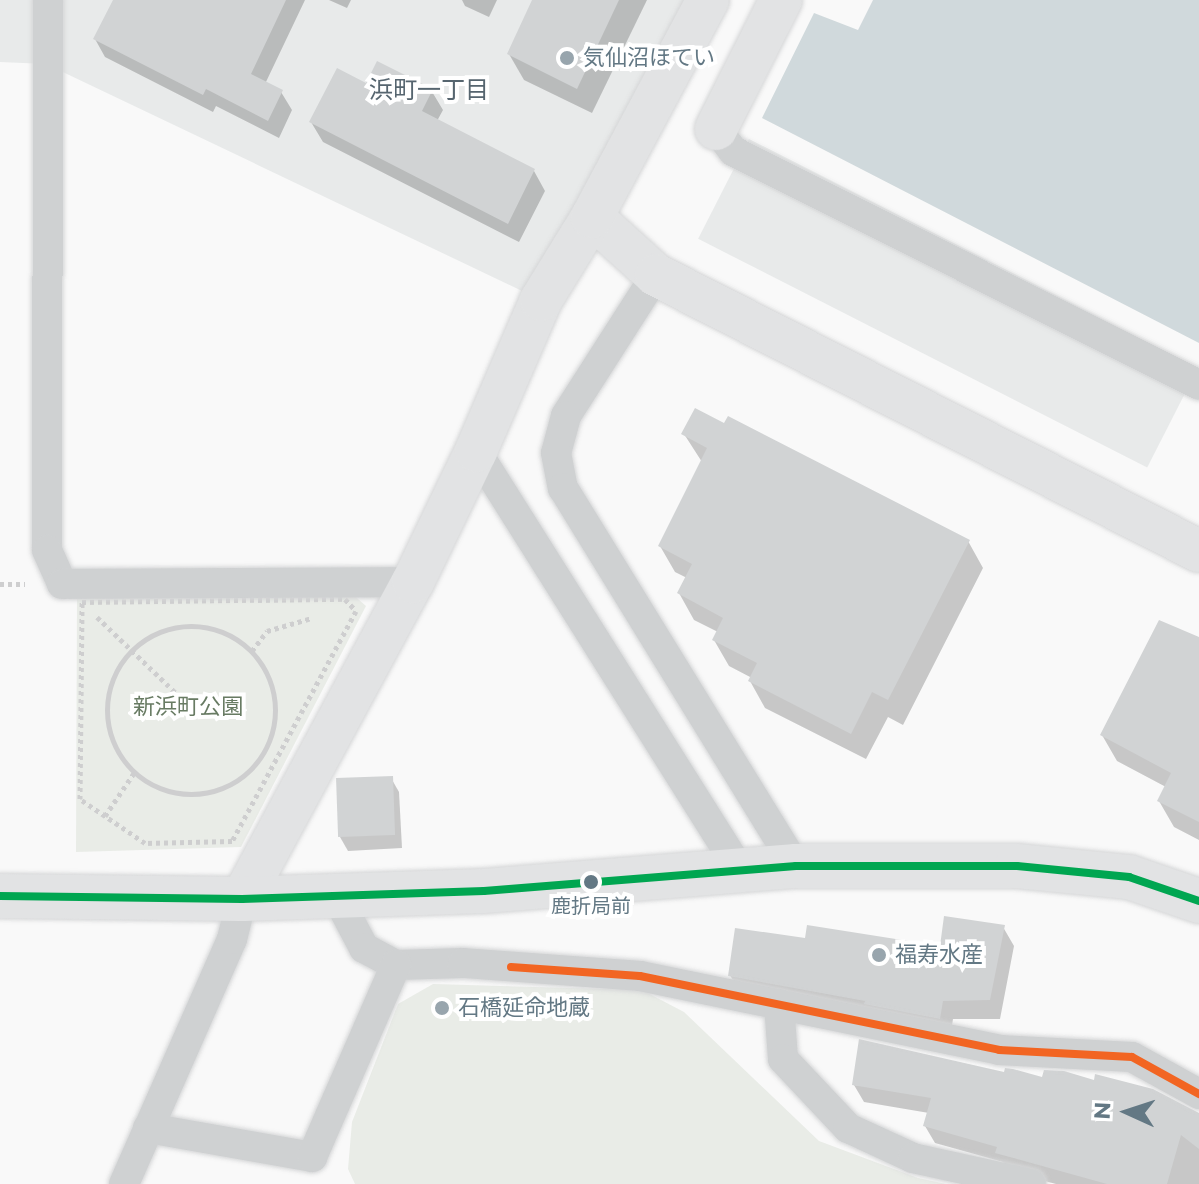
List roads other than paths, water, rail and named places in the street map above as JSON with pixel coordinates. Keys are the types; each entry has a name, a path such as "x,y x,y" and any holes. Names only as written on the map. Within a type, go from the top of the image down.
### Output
{"main road":[{"path":"0,896 337,897 484,891 796,866 1031,868 1129,877 1199,901"}],"street":[{"path":"48,0 47,550 62,584 413,582"},
{"path":"124,1184 232,939 242,899 413,582 476,451 541,300 592,217 708,0"},
{"path":"781,0 716,129 733,151 1199,385"},
{"path":"592,217 656,275 1199,551"},
{"path":"656,275 566,416 556,453 563,488 796,866"},
{"path":"476,451 739,869"},
{"path":"337,897 364,948 396,965 463,963 640,976 999,1050 1132,1057 1199,1094"},
{"path":"148,1128 312,1157 396,965"},
{"path":"779,1004 783,1059 848,1128 913,1158 1031,1184"}],"place":[{"name":"気仙沼ほてい","path":"567,58"},
{"name":"鹿折局前","path":"591,882"},
{"name":"福寿水産","path":"879,955"},
{"name":"石橋延命地蔵","path":"442,1008"}],"district":[{"name":"浜町一丁目","path":"429,90"}],"park label":[{"name":"新浜町公園","path":"188,707"}]}
